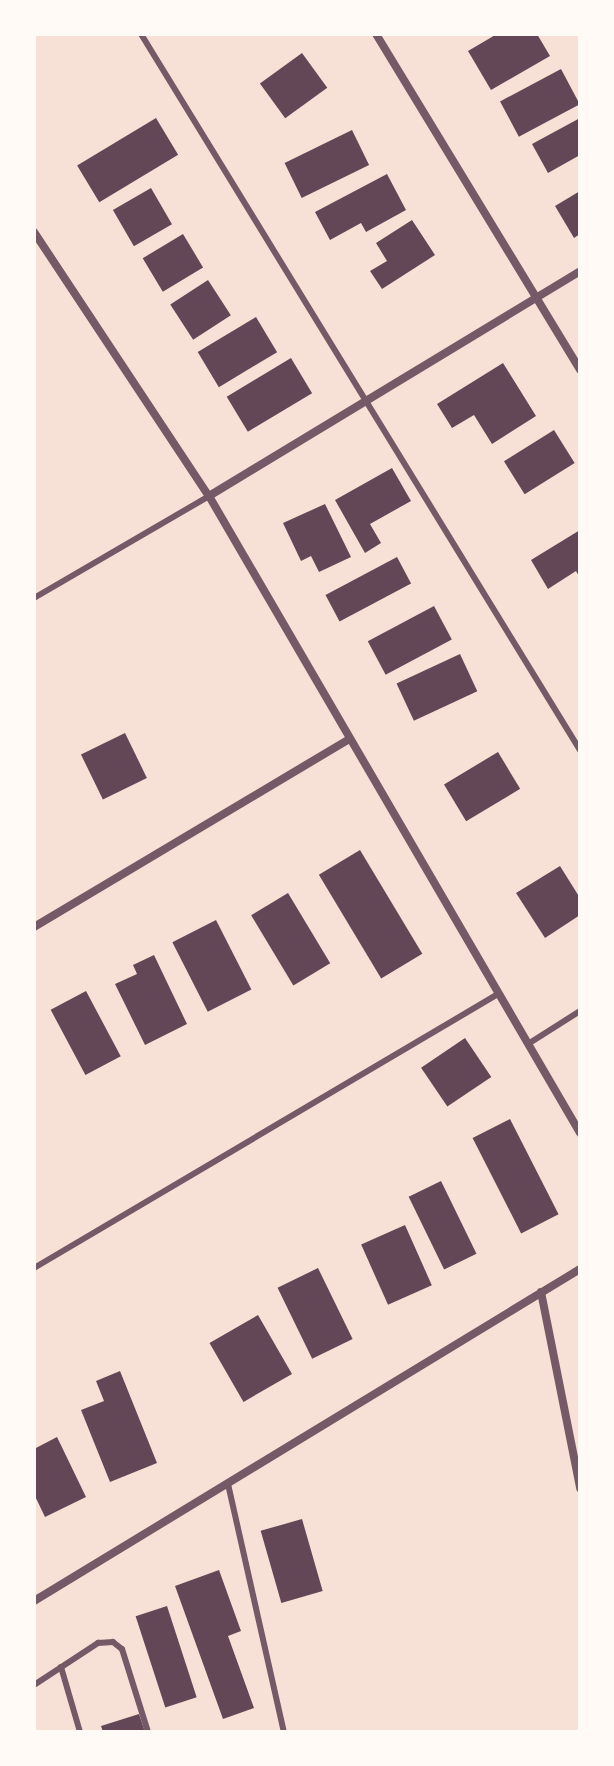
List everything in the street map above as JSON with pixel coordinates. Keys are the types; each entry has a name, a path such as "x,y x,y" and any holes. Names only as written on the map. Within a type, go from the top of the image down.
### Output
{"street":[{"path":"376,34 580,370"},
{"path":"34,232 209,496 348,740 580,1133"},
{"path":"209,496 580,271"},
{"path":"34,927 348,740"},
{"path":"34,1601 580,1269"},
{"path":"541,1292 580,1488"}],"lane":[{"path":"141,34 580,750"},
{"path":"34,598 209,496"},
{"path":"34,1268 498,994"},
{"path":"528,1044 580,1011"},
{"path":"228,1484 284,1732"},
{"path":"34,1685 98,1643 113,1642 122,1649 148,1732"},
{"path":"61,1667 80,1732"}],"building":[{"path":"497,34 537,34 550,56 491,90 468,51"},
{"path":"302,53 327,88 285,118 260,84"},
{"path":"561,69 580,104 519,137 500,101"},
{"path":"156,118 178,155 99,202 77,165"},
{"path":"580,118 580,155 548,173 532,144"},
{"path":"352,130 369,165 302,198 285,163"},
{"path":"387,174 406,210 366,232 361,223 330,240 315,212"},
{"path":"151,188 172,224 134,246 113,210"},
{"path":"580,191 580,234 574,238 555,206"},
{"path":"412,220 435,255 382,289 370,271 387,261 376,243"},
{"path":"183,234 203,267 163,292 143,258"},
{"path":"208,280 231,315 193,340 170,305"},
{"path":"256,317 277,352 219,387 198,352"},
{"path":"291,358 312,393 248,432 227,397"},
{"path":"503,363 536,416 492,444 474,415 452,428 437,404"},
{"path":"554,430 575,463 525,494 504,461"},
{"path":"392,468 411,501 370,524 381,543 365,553 335,500"},
{"path":"325,504 351,557 319,572 311,556 301,561 283,523"},
{"path":"580,530 580,578 576,571 548,589 531,560"},
{"path":"397,557 411,583 340,622 325,595"},
{"path":"434,606 452,640 386,675 368,641"},
{"path":"460,654 477,691 414,721 397,684"},
{"path":"125,733 147,778 103,799 81,754"},
{"path":"498,752 520,789 466,821 444,784"},
{"path":"360,850 422,954 381,978 319,875"},
{"path":"560,866 580,898 580,915 545,938 516,893"},
{"path":"288,893 330,963 293,985 251,915"},
{"path":"216,920 251,989 208,1012 172,942"},
{"path":"154,955 187,1024 145,1045 115,984 137,974 133,965"},
{"path":"86,991 121,1056 85,1075 51,1010"},
{"path":"465,1038 491,1077 447,1107 421,1068"},
{"path":"510,1119 559,1214 521,1233 473,1138"},
{"path":"441,1181 477,1254 444,1270 409,1197"},
{"path":"405,1225 432,1285 388,1305 361,1245"},
{"path":"318,1268 353,1339 312,1359 278,1288"},
{"path":"258,1315 292,1374 244,1402 210,1343"},
{"path":"120,1371 157,1463 110,1482 81,1410 104,1401 96,1381"},
{"path":"57,1437 86,1497 45,1517 34,1494 34,1449"},
{"path":"302,1519 323,1591 281,1603 261,1531"},
{"path":"219,1570 241,1631 228,1636 254,1708 223,1719 175,1586"},
{"path":"167,1606 197,1697 165,1707 136,1616"},
{"path":"139,1714 145,1732 103,1732 101,1726"}]}
